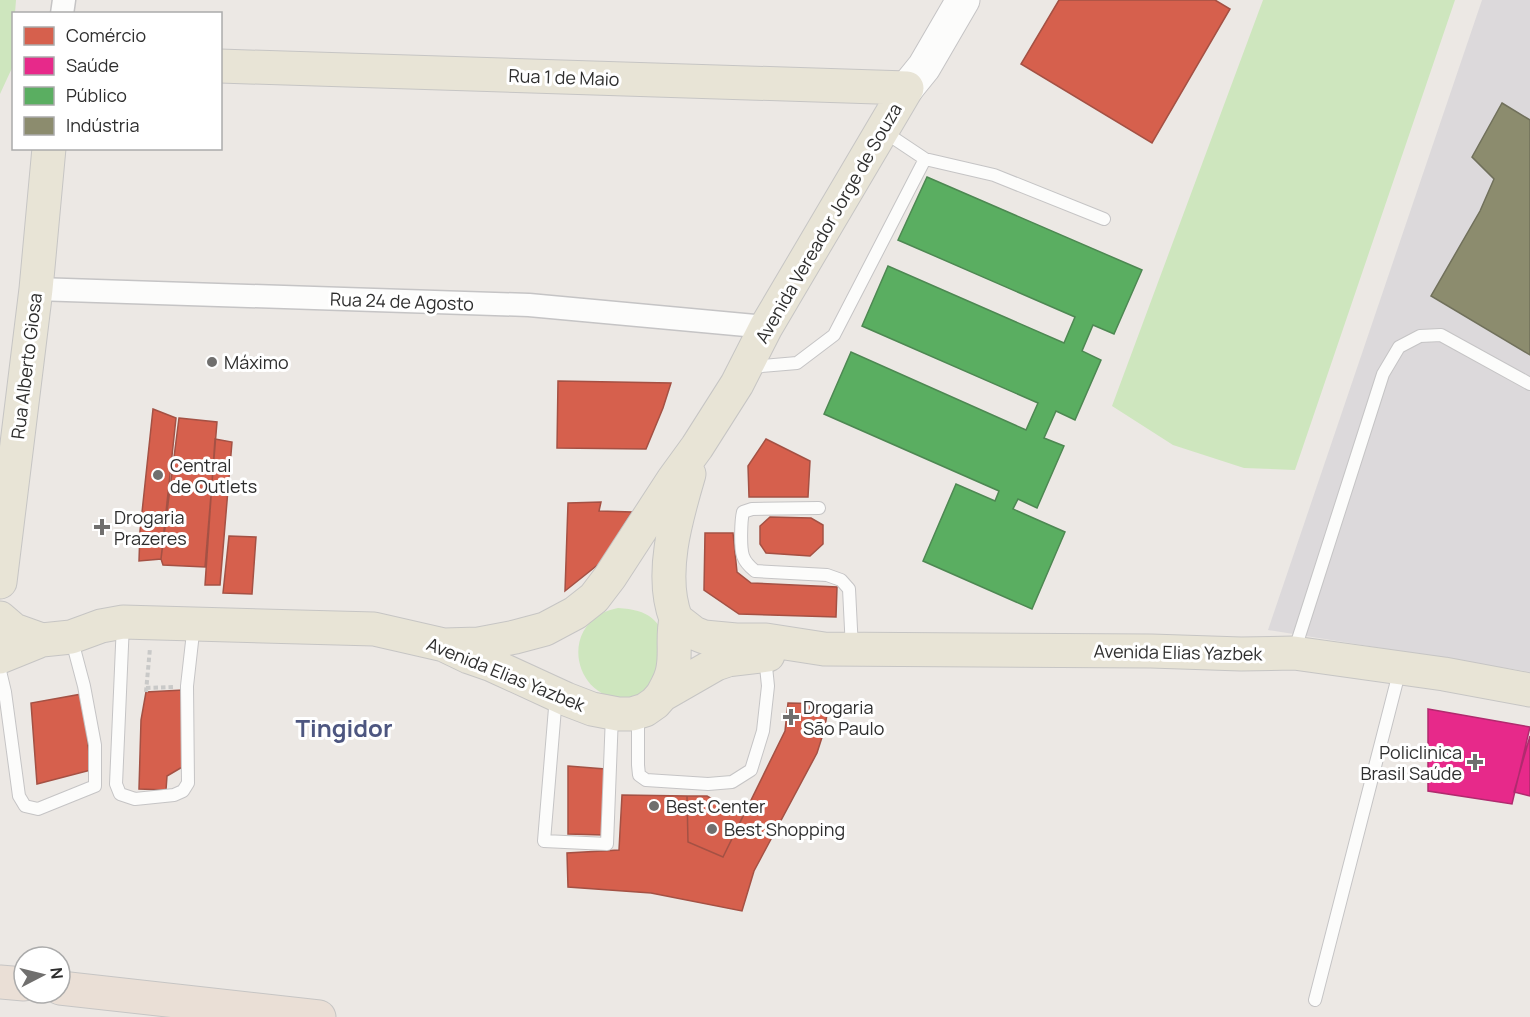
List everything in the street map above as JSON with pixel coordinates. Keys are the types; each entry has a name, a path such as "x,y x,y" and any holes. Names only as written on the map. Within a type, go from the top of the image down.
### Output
{"highway":[{"path":"72,989 320,1017"}],"main road":[{"name":"Avenida Vereador Jorge de Souza","path":"444,645 479,644 545,629 575,613 594,598 697,447 746,367 766,327 882,130 907,88 924,66 963,0"},
{"name":"Rua 1 de Maio","path":"222,66 907,88"},
{"path":"853,86 869,100 878,116 882,130"},
{"name":"Rua Alberto Giosa","path":"0,582 36,289 49,150"},
{"name":"Avenida Vereador Jorge de Souza","path":"638,707 670,682 673,669 676,620 670,586 672,541 697,447"},
{"path":"0,618 14,630 56,638"},
{"name":"Avenida Elias Yazbek","path":"676,620 704,637 766,640 838,650"},
{"name":"Avenida Elias Yazbek","path":"0,657 101,626 137,623 374,629 444,645 592,709 638,707 716,664 728,660 838,650 1294,653 1444,674 1530,690"}],"street":[{"name":"Rua 24 de Agosto","path":"36,289 529,305 766,327"}],"lane":[{"path":"882,130 925,159 994,174 1104,219"},
{"path":"746,367 797,363 834,335 925,159"},
{"path":"1294,653 1383,374 1399,347 1420,336 1442,335 1530,384"},
{"path":"819,508 752,509 743,512 741,519 743,555 755,571 827,575 842,580 849,589 838,650"},
{"path":"137,623 116,784 120,794 135,799 174,795 183,791 188,783 187,686 194,624"},
{"path":"0,671 20,796 25,806 38,809 95,786 95,746 84,686 56,638"},
{"path":"638,707 639,775 646,780 708,784 732,782 751,770 763,731 768,686 765,656"},
{"path":"1315,1000 1401,668"},
{"path":"556,695 544,841 607,844 638,707"}],"path":[{"path":"137,623 146,690 187,686"}],"shaded area":[{"path":"1482,0 1530,0 1530,672 1268,630"}],"green space":[{"path":"0,0 16,0 15,12 12,12 12,68 0,94"},
{"path":"1263,0 1455,0 1295,470 1244,468 1173,445 1112,406"},
{"path":"618,608 638,611 652,618 662,630 669,649 645,694 627,699 610,697 597,690 587,680 580,667 578,652 581,638 588,625 600,614"}],"building: Comércio":[{"path":"1059,0 1215,0 1230,9 1152,143 1021,64"},
{"path":"558,381 671,383 646,449 557,448"},
{"name":"Central de Outlets","path":"153,409 176,418 161,559 139,561 140,531"},
{"path":"179,418 217,422 205,567 163,565 161,559"},
{"path":"215,439 232,442 220,585 205,585"},
{"path":"766,439 810,461 808,497 749,497 748,466"},
{"path":"601,502 599,511 632,512 600,563 565,591 568,503"},
{"path":"770,517 811,518 823,525 823,544 810,556 766,553 760,544 760,526"},
{"path":"705,533 733,533 737,572 751,583 837,587 836,617 739,614 704,590"},
{"path":"229,536 256,537 252,594 223,593"},
{"path":"183,690 184,766 167,776 166,790 139,789 141,720 146,692"},
{"path":"82,694 91,770 37,784 31,703"},
{"name":"Best Center","path":"788,703 829,704 824,731 817,753 754,871 742,911 651,893 568,887 567,853 619,850 622,795 687,796 688,842 723,857 785,731"},
{"path":"568,766 605,769 604,835 568,834"},
{"name":"Best Shopping","path":"687,796 707,796 743,816 723,857 688,842"}],"building: Saúde":[{"name":"Policlinica Brasil Saúde","path":"1428,709 1530,727 1512,804 1428,791"},
{"path":"1530,736 1530,796 1514,792"}],"building: Público":[{"path":"927,177 1142,270 1114,334 1093,325 1082,351 1101,360 1075,420 1056,411 1044,438 1064,446 1037,508 1018,499 1013,509 1065,532 1032,609 923,561 956,484 995,501 999,491 824,414 851,352 1026,430 1038,403 862,326 888,266 1064,343 1075,317 898,240"}],"building: Indústria":[{"path":"1502,103 1530,120 1530,355 1431,296 1480,211 1494,179 1472,157"}],"place":[{"name":"Máximo","path":"212,362"},
{"name":"Central de Outlets","path":"158,475"},
{"name":"Drogaria Prazeres","path":"102,527"},
{"name":"Drogaria São Paulo","path":"791,717"},
{"name":"Policlinica Brasil Saúde","path":"1475,762"},
{"name":"Best Center","path":"654,806"},
{"name":"Best Shopping","path":"712,829"}],"district":[{"name":"Tingidor","path":"344,727"}]}
